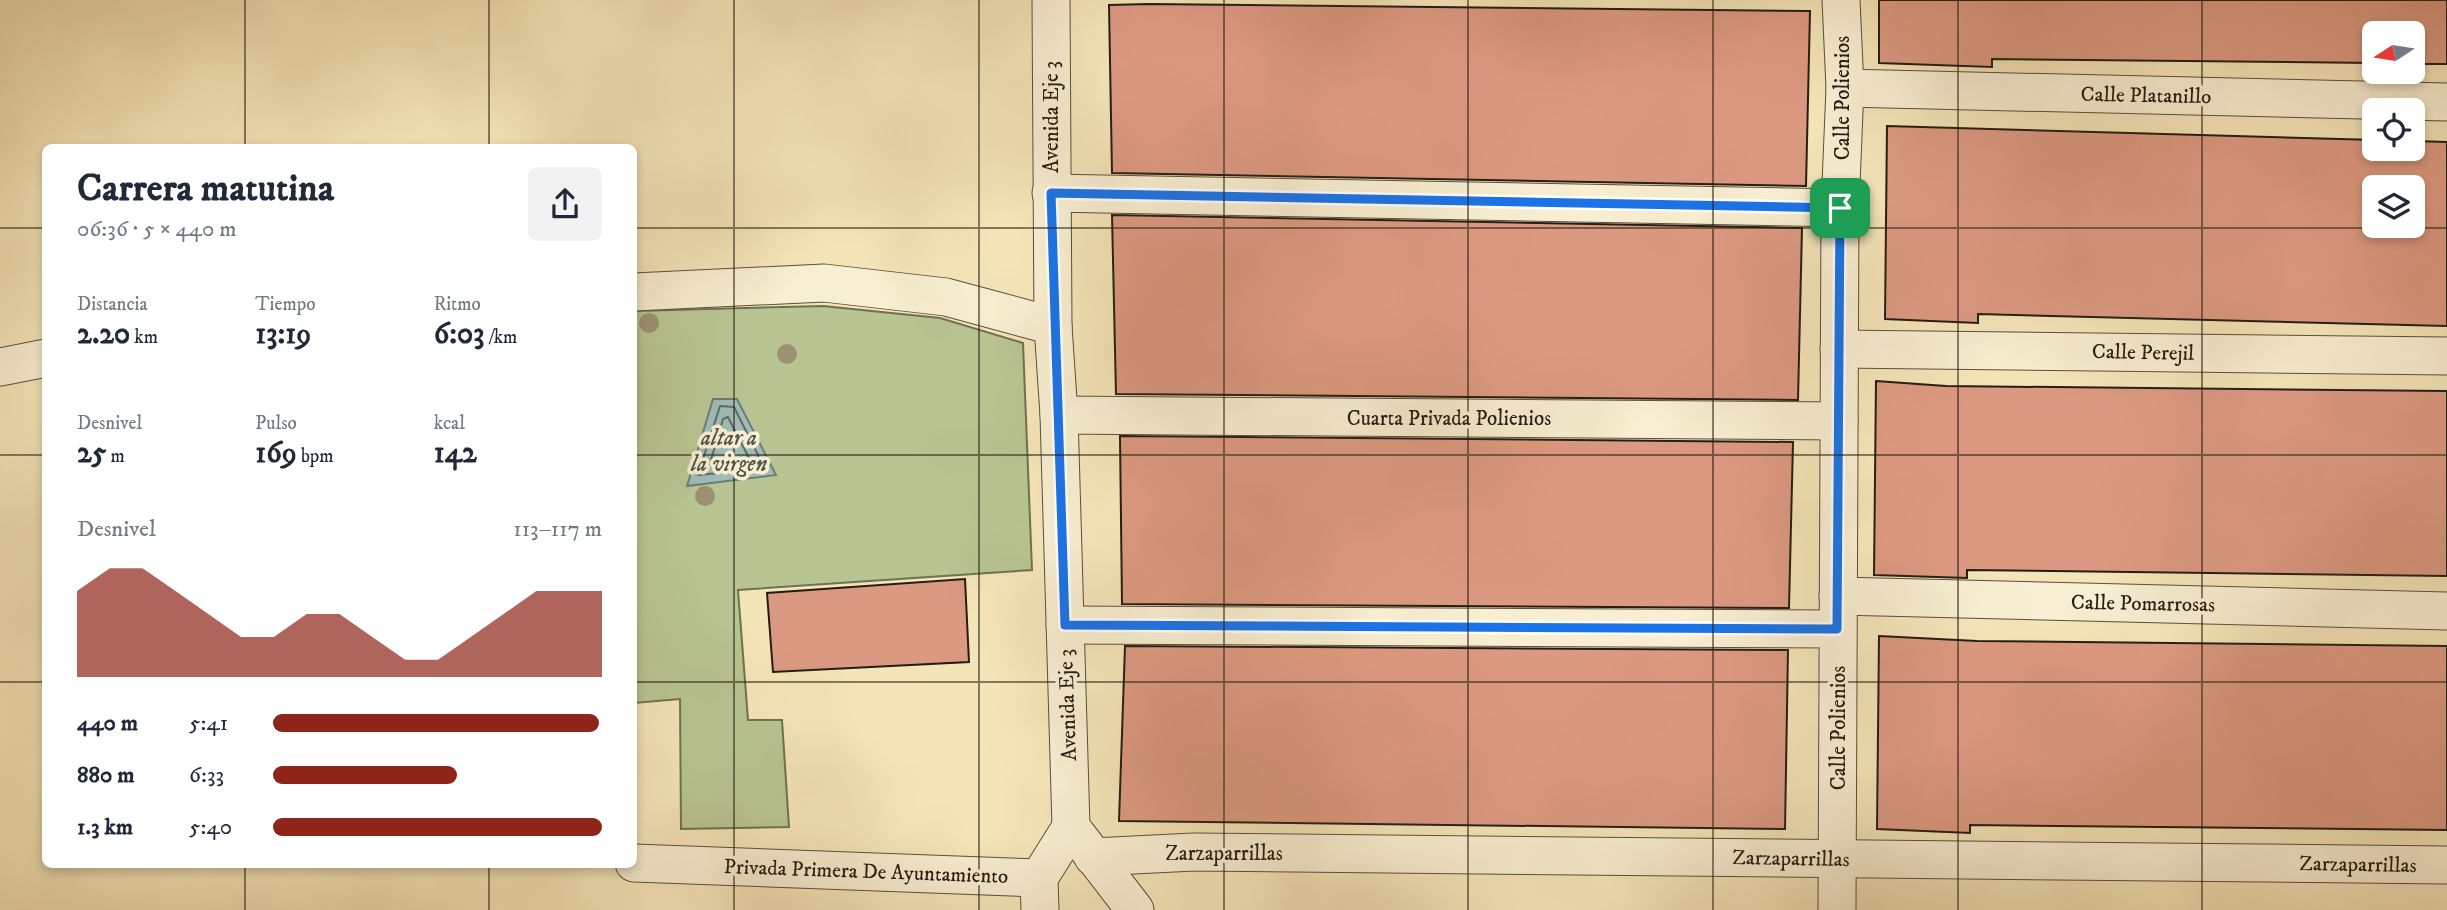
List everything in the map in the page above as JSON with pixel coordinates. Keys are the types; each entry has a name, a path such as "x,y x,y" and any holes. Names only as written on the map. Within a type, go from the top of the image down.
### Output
{"street":[{"name":"Avenida Eje 3","path":"1051,0 1053,326 1059,415 1071,827"},
{"name":"Calle Polienios","path":"1837,910 1840,208 1845,88 1841,0"},
{"name":"Calle Platanillo","path":"1845,88 2447,102"},
{"path":"1051,193 1840,208"},
{"path":"637,292 824,283 946,297 1053,326"},
{"name":"Calle Perejil","path":"1839,349 2447,356"},
{"path":"0,367 42,359"},
{"name":"Cuarta Privada Polienios","path":"1059,415 1839,421"},
{"name":"Calle Pomarrosas","path":"1065,625 1838,613 2447,611"},
{"path":"1071,827 1135,910"},
{"name":"Privada Primera De Ayuntamiento","path":"637,863 1040,894 1071,827"},
{"name":"Zarzaparrillas","path":"1135,854 1194,852 2447,865"},
{"path":"1093,857 1135,854 1135,910"}],"green space":[{"path":"823,306 940,318 1023,343 1032,570 738,590 748,720 782,720 789,827 681,829 680,699 637,703 637,311"}],"water":[{"name":"altar a la virgen","path":"713,399 737,399 776,475 687,486"}],"building":[{"path":"1879,0 2447,0 2447,64 2426,64 2426,21 2362,21 2362,63 1992,59 1992,67 1879,63"},
{"path":"1109,5 1810,11 1806,186 1112,173"},
{"path":"1887,126 2362,140 2362,161 2425,161 2425,141 2447,142 2447,326 1978,314 1978,323 1885,319"},
{"path":"1112,215 1802,228 1798,400 1116,394"},
{"path":"1876,381 1946,386 2447,391 2447,576 1967,570 1967,578 1874,575"},
{"path":"1120,436 1793,442 1789,608 1122,604"},
{"path":"965,579 969,662 773,672 767,593"},
{"path":"1879,636 1977,641 2447,646 2447,830 1970,825 1970,833 1877,829"},
{"path":"1125,646 1788,650 1785,829 1119,821"}],"route":[{"path":"1051,193 1840,208 1837,629 1065,625 1059,415 1053,326 1051,193"}]}
